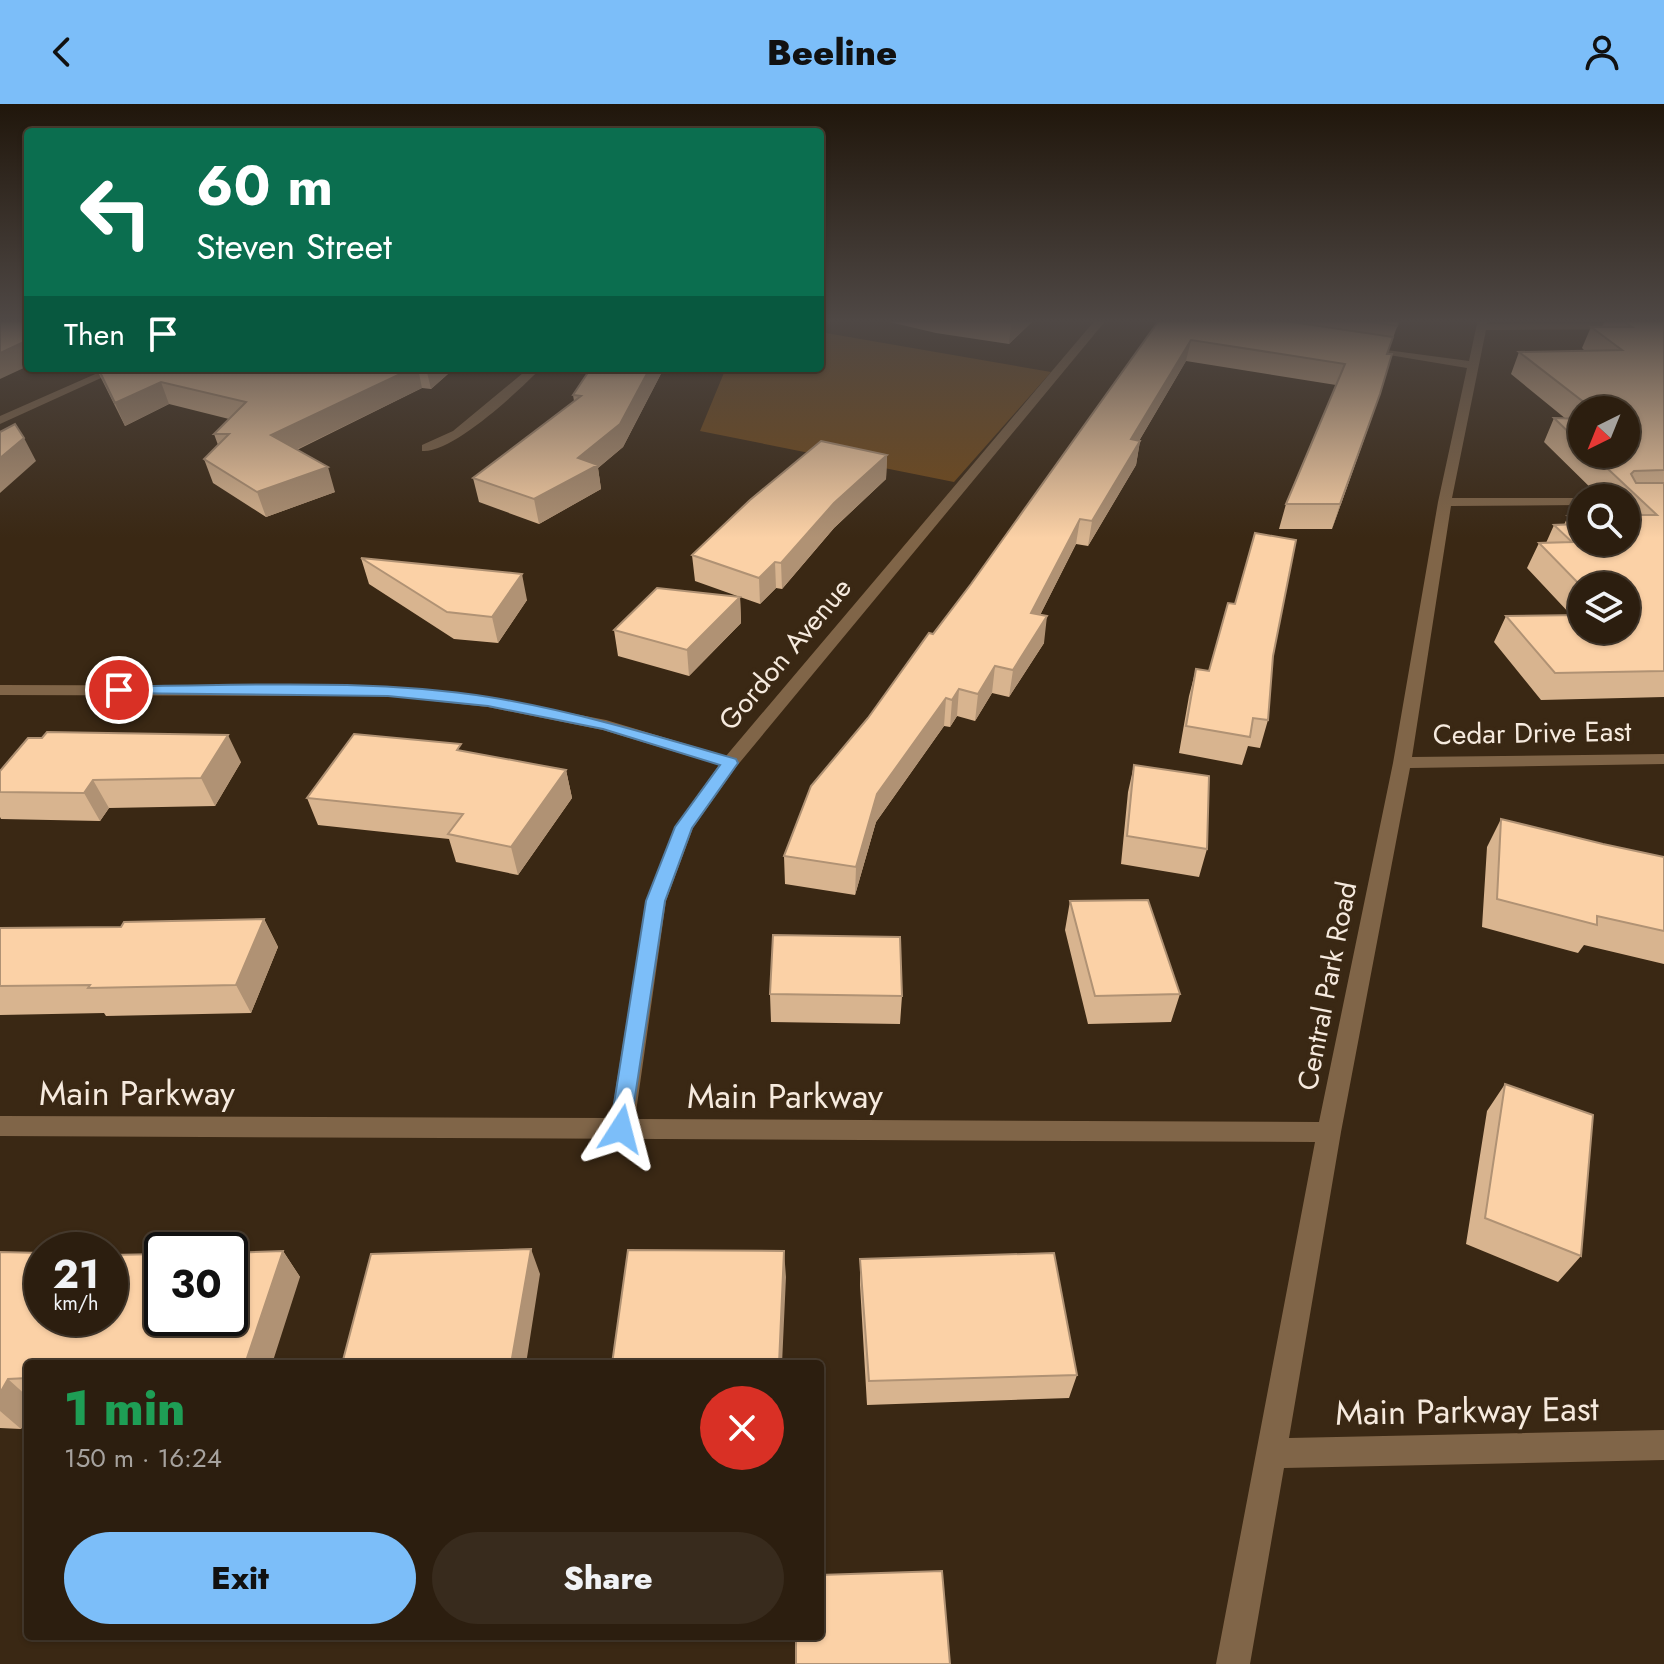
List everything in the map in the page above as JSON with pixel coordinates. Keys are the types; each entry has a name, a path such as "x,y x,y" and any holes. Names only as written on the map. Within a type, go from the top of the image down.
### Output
{"street":[{"path":"0,420 64,392"},
{"path":"426,448 457,434 508,392"},
{"name":"Gordon Avenue","path":"621,1129 656,901 684,827 730,763 1041,392"},
{"name":"Central Park Road","path":"1233,1664 1329,1132 1402,763 1466,392"},
{"path":"1445,502 1568,501"},
{"path":"0,690 402,693 488,702 606,725 730,763"},
{"name":"Cedar Drive East","path":"1402,763 1664,759"},
{"name":"Main Parkway","path":"0,1126 1329,1132"},
{"name":"Main Parkway East","path":"1271,1453 1664,1445"}],"shaded area":[{"path":"716,392 1034,392 954,482 700,431"}],"building":[{"path":"110,392 140,392 115,403"},
{"path":"203,392 363,392 271,435 328,467 257,492 204,459 229,434 214,434 246,402"},
{"path":"575,392 637,392 620,424 578,458 598,465 534,499 473,478 581,396 573,395"},
{"path":"1108,392 1160,392 1131,439 1140,441 1092,521 1080,519 1031,613 1047,616 1013,670 995,666 978,694 959,689 952,700 946,698 877,794 856,867 784,856 811,786 868,718 929,633 933,634"},
{"path":"1333,392 1381,392 1340,504 1286,504"},
{"path":"1570,392 1664,392 1664,470 1634,471 1631,474 1636,483 1664,483 1664,671 1555,673 1506,616 1568,615 1568,644 1640,644 1640,572 1568,573 1539,543 1568,542 1568,556 1640,556 1640,515 1657,515 1640,499 1640,484 1624,484 1607,468 1640,468 1640,396 1576,396"},
{"path":"1554,418 1568,418 1568,432"},
{"path":"15,424 24,438 0,458 0,432"},
{"path":"821,441 887,455 834,503 781,563 775,562 759,578 692,555 750,500"},
{"path":"1568,524 1568,538 1554,525"},
{"path":"1255,533 1296,540 1273,656 1268,720 1253,718 1250,737 1186,726 1196,669 1209,671 1228,603 1235,604"},
{"path":"361,558 522,574 492,617 447,612"},
{"path":"657,588 740,597 687,650 614,630"},
{"path":"47,732 228,735 201,778 93,780 84,793 0,792 0,771 28,738 42,738"},
{"path":"354,734 461,744 457,750 566,770 511,847 448,834 463,814 307,798"},
{"path":"1134,765 1209,776 1207,849 1127,836"},
{"path":"1501,819 1664,857 1664,931 1597,916 1597,925 1497,899"},
{"path":"1148,900 1180,994 1095,996 1070,901"},
{"path":"264,919 236,985 0,986 0,928 121,927 124,922"},
{"path":"773,935 900,937 902,996 770,994"},
{"path":"1505,1084 1593,1115 1581,1256 1485,1218"},
{"path":"531,1249 512,1360 343,1360 371,1254"},
{"path":"628,1250 784,1251 779,1360 613,1360"},
{"path":"283,1251 246,1360 24,1360 24,1378 8,1379 0,1393 0,1252 24,1253 24,1336 128,1336 128,1255 144,1254 144,1336 248,1336 248,1252"},
{"path":"1054,1253 1077,1375 869,1381 860,1259"},
{"path":"942,1571 950,1664 796,1664 796,1640 824,1640 824,1575"}],"route":[{"path":"119,690 388,691 488,702 606,725 730,763 684,827 656,901 621,1129"}]}
